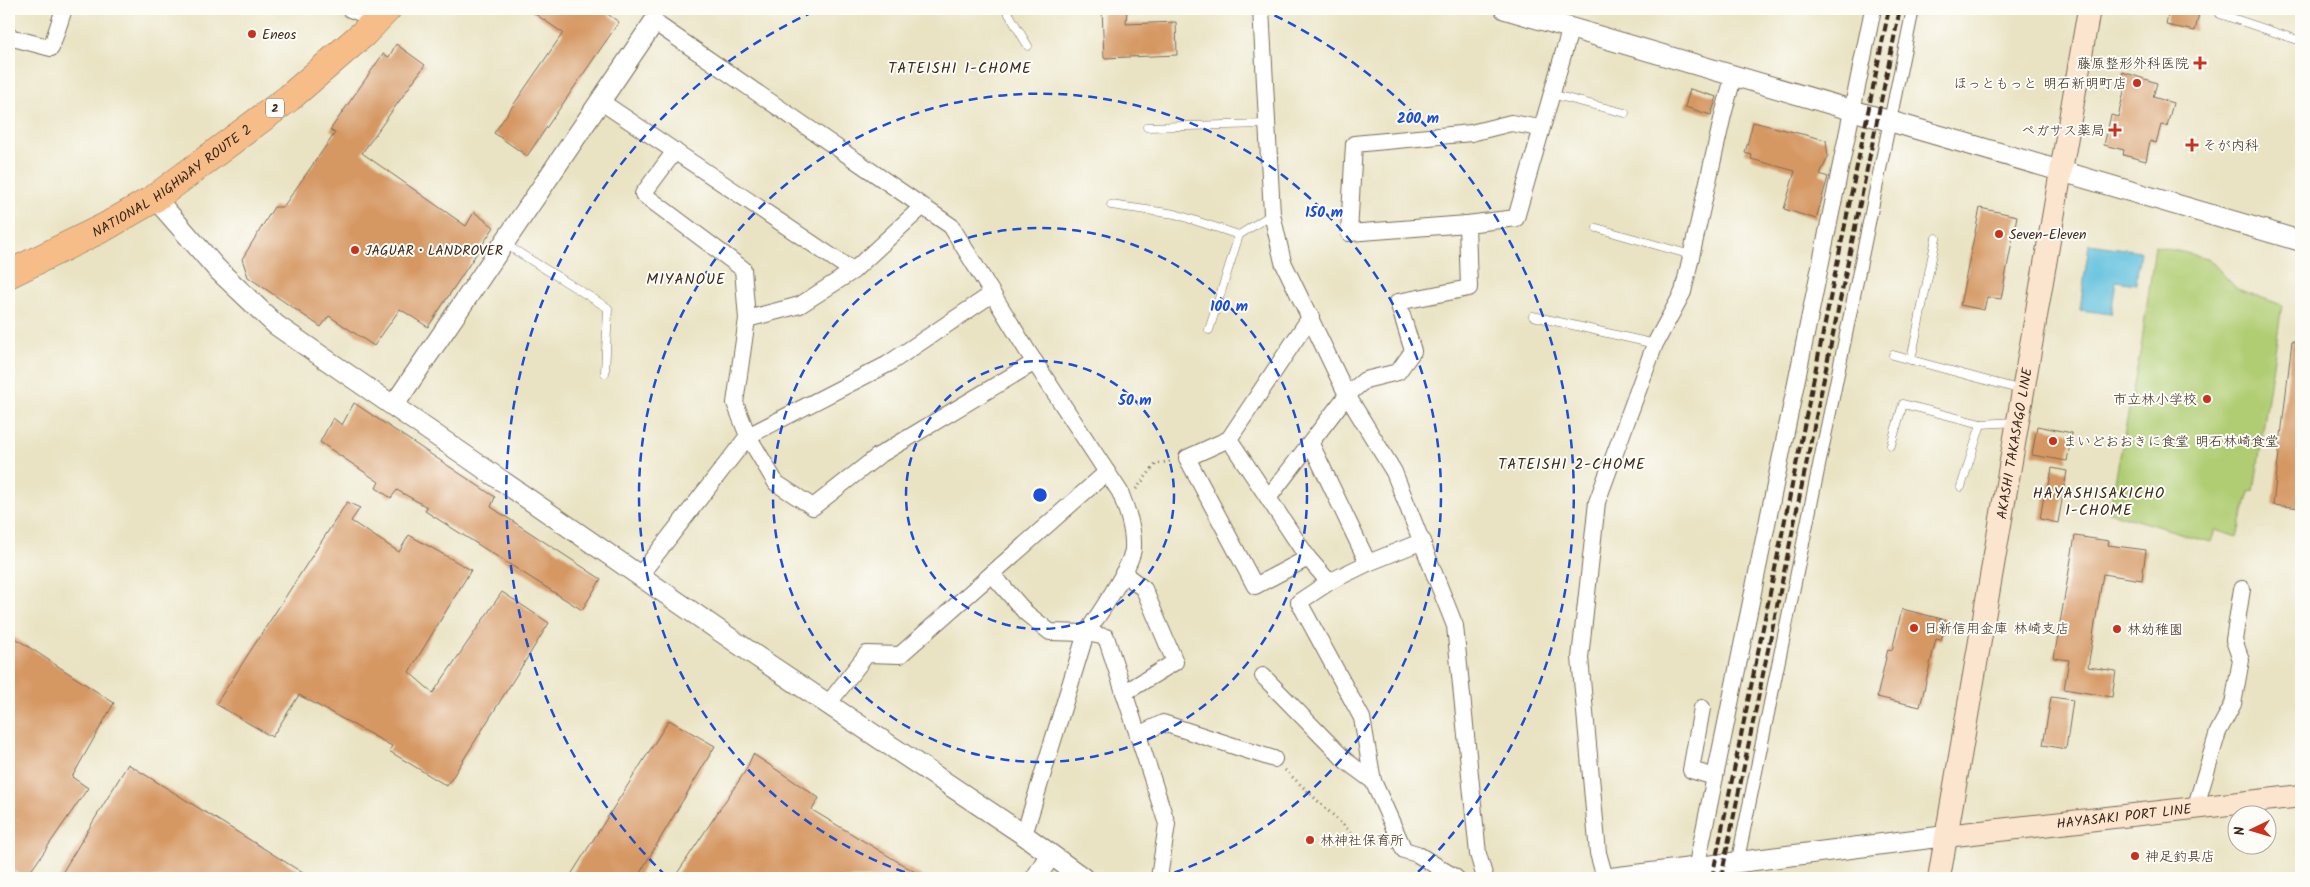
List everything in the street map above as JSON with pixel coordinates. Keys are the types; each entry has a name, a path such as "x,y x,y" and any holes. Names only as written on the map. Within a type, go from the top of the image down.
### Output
{"highway":[{"name":"NATIONAL HIGHWAY ROUTE 2","path":"9,274 105,227 155,198 289,98 382,14"}],"main road":[{"name":"AKASHI TAKASAGO LINE","path":"1939,878 2089,9"},
{"name":"HAYASAKI PORT LINE","path":"1946,836 2301,796"}],"street":[{"path":"9,37 51,48 64,9"},
{"path":"350,9 382,14"},
{"path":"1261,9 1272,214 1283,262 1347,395 1394,472 1455,626 1478,854 1485,878"},
{"path":"1505,9 1734,74 2061,173 2301,241"},
{"path":"1696,869 1873,9"},
{"path":"1737,864 1913,9"},
{"path":"394,405 654,22 951,226 1035,362 1120,492 1130,517 1134,550 1104,609 1086,633 1024,835"},
{"path":"1540,128 1511,123 1471,133 1354,144 1349,233 1467,224 1516,218 1540,128 1571,27"},
{"path":"1605,878 1598,854 1580,658 1597,502 1655,344 1683,292 1734,74"},
{"path":"600,101 853,271"},
{"path":"675,152 643,194 743,269 747,318 734,402 748,436 776,484 813,506 878,456 1035,362"},
{"path":"155,198 217,269 276,325 828,704 1024,835 1083,878"},
{"path":"747,318 800,305 853,271 923,206"},
{"path":"1269,497 1347,395 1365,380 1398,372 1413,351 1398,302 1469,288 1467,224"},
{"path":"640,575 748,436 888,364 992,294"},
{"path":"1308,558 1255,586 1188,458 1229,439 1310,316"},
{"path":"1229,439 1308,558 1329,582"},
{"path":"1311,444 1368,563"},
{"path":"828,704 867,654 900,655 1107,472"},
{"path":"1423,542 1368,563 1329,582 1299,602 1362,718 1373,781 1404,850 1417,854 1456,878"},
{"path":"1122,573 1144,588 1175,662 1124,693"},
{"path":"992,574 1026,613 1050,632 1086,633 1106,637 1167,824 1159,878"},
{"path":"2195,808 2218,732 2233,704 2241,660 2234,640 2242,589"},
{"path":"1263,676 1346,761 1373,781"},
{"path":"1702,708 1691,770 1715,777"},
{"path":"1138,735 1163,723 1274,759"},
{"path":"1611,878 1737,864 1946,836"},
{"path":"1036,878 1050,855"}],"lane":[{"path":"1006,9 1028,46"},
{"path":"2221,9 2220,14 2301,41"},
{"path":"1552,94 1624,113"},
{"path":"1147,127 1266,124"},
{"path":"1111,205 1174,214 1239,235"},
{"path":"1209,330 1239,235 1272,214"},
{"path":"1597,228 1691,255"},
{"path":"1911,360 1936,238"},
{"path":"504,243 608,308 605,373"},
{"path":"1533,316 1655,344"},
{"path":"1893,355 2024,390"},
{"path":"1891,445 1903,404 1982,424 2018,422"},
{"path":"1961,487 1982,424"}],"path":[{"path":"1125,504 1156,464 1188,458"},
{"path":"1274,759 1355,836 1404,850"}],"green space":[{"path":"2155,246 2208,258 2237,289 2282,305 2254,491 2249,492 2237,537 2215,530 2211,542 2109,512 2141,348"}],"water":[{"path":"2089,244 2140,251 2136,284 2116,281 2111,314 2080,310"}],"building":[{"path":"528,9 600,9 619,22 527,156 494,133 563,33"},
{"path":"1102,9 1127,9 1126,24 1176,22 1177,55 1104,58"},
{"path":"2169,9 2200,9 2195,31 2166,25"},
{"path":"396,44 425,65 362,153 466,226 474,212 494,227 428,327 400,309 374,346 329,316 321,327 248,277 242,259 274,207 283,207 335,133 330,130 383,54 389,57"},
{"path":"2123,72 2157,83 2153,97 2173,103 2167,126 2161,125 2156,143 2150,141 2146,161 2123,155 2124,150 2104,145 2111,115 2118,117 2125,87 2119,85"},
{"path":"1690,89 1717,97 1711,115 1685,107"},
{"path":"1753,122 1826,140 1828,157 1820,174 1828,177 1816,219 1784,209 1795,171 1751,159 1752,155 1745,153"},
{"path":"1980,208 2017,216 2001,299 1987,297 1984,310 1960,305"},
{"path":"2292,341 2301,342 2301,508 2273,505"},
{"path":"354,403 495,497 491,507 601,579 582,610 425,511 427,507 397,490 391,498 376,488 379,482 320,442 333,418 342,425"},
{"path":"2037,426 2072,433 2067,461 2032,455"},
{"path":"2052,468 2067,471 2058,523 2040,519 2044,496 2047,496"},
{"path":"347,502 360,508 351,521 399,552 409,535 471,570 409,672 433,693 502,592 549,623 447,786 389,751 392,746 299,695 272,737 216,704"},
{"path":"2075,536 2109,541 2108,545 2146,550 2142,580 2103,574 2088,667 2116,671 2112,697 2064,689 2069,660 2054,658"},
{"path":"1902,609 1946,620 1941,640 1936,639 1920,707 1877,697 1888,649 1892,650"},
{"path":"9,634 114,703 72,777 88,788 26,878 9,868"},
{"path":"2051,697 2073,700 2066,749 2043,745"},
{"path":"669,720 715,746 637,878 569,878"},
{"path":"753,754 819,798 812,810 925,878 674,878 746,770"},
{"path":"128,764 311,878 59,878"}],"railway":[{"path":"1712,878 1889,9"},
{"path":"1721,878 1900,9"}],"place":[{"name":"Eneos","path":"252,34"},
{"name":"藤原整形外科医院","path":"2200,63"},
{"name":"ほっともっと 明石新明町店","path":"2137,83"},
{"name":"ペガサス薬局","path":"2115,130"},
{"name":"そが内科","path":"2192,145"},
{"name":"Seven-Eleven","path":"1999,234"},
{"name":"JAGUAR・LANDROVER","path":"355,250"},
{"name":"市立林小学校","path":"2207,399"},
{"name":"まいどおおきに食堂 明石林崎食堂","path":"2053,441"},
{"name":"日新信用金庫 林崎支店","path":"1914,628"},
{"name":"林幼稚園","path":"2117,629"},
{"name":"林神社保育所","path":"1310,840"},
{"name":"神足釣具店","path":"2135,856"}],"district":[{"name":"TATEISHI 1-CHOME","path":"960,68"},
{"name":"MIYANOUE","path":"686,279"},
{"name":"TATEISHI 2-CHOME","path":"1572,464"},
{"name":"HAYASHISAKICHO 1-CHOME","path":"2099,502"}]}
